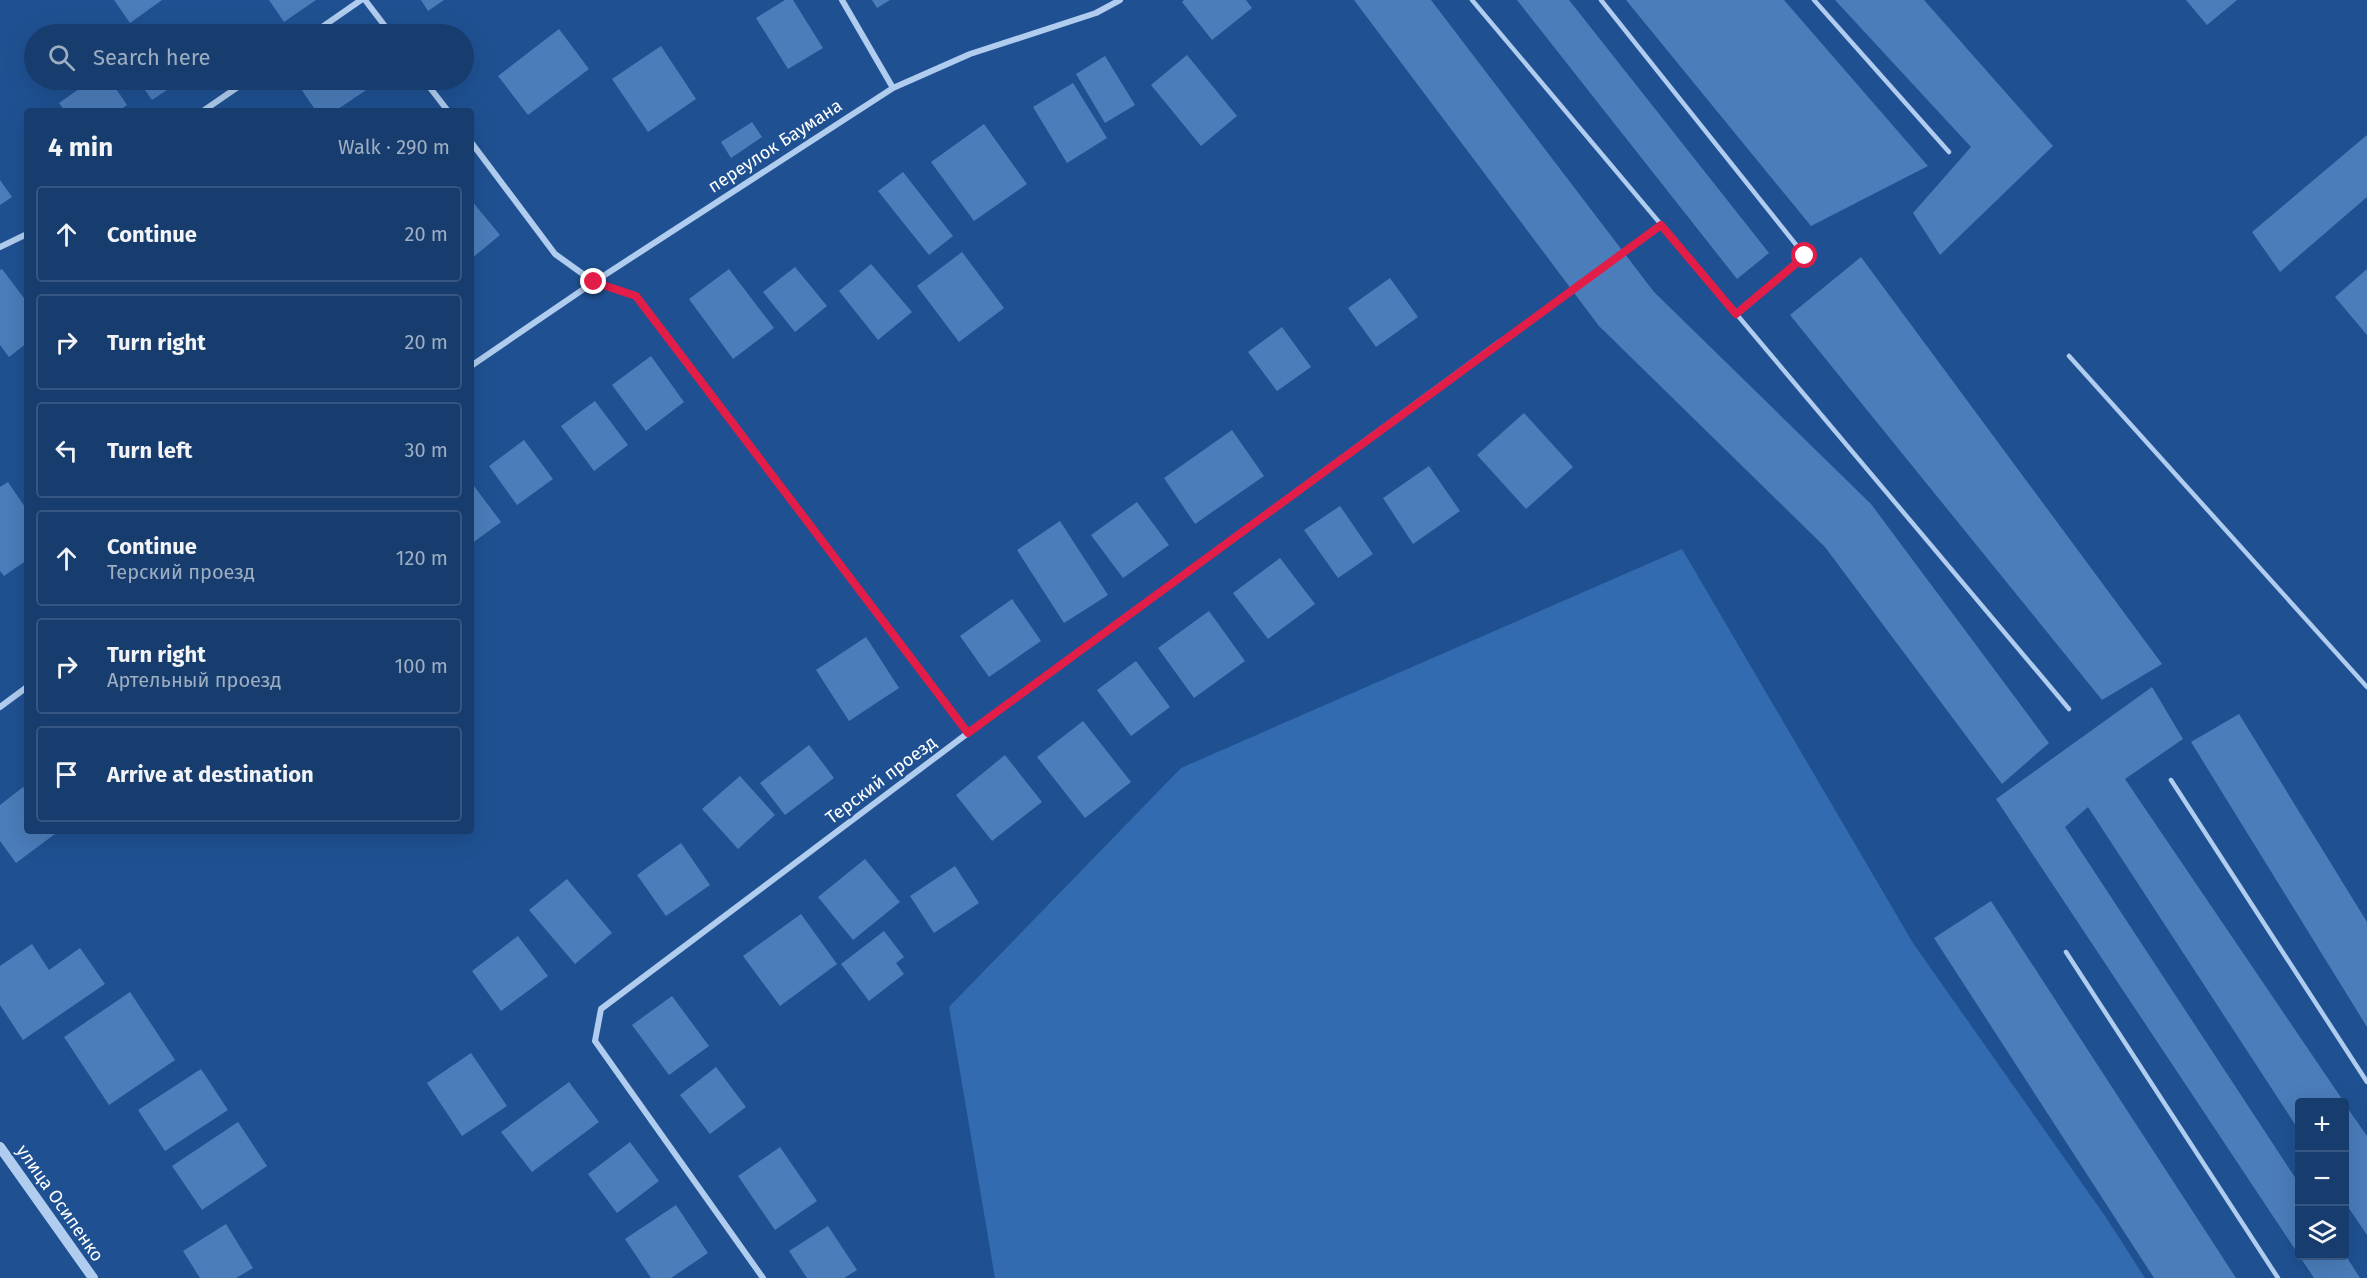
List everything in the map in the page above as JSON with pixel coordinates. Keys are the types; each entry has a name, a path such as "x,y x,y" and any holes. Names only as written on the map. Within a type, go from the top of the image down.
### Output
{"street":[{"path":"327,24 363,0 383,24"},
{"path":"842,0 893,88"},
{"name":"переулок Баумана","path":"474,364 594,282 893,88 970,54 1096,13 1120,0"},
{"path":"207,108 233,90"},
{"path":"432,90 446,108"},
{"path":"474,146 555,254 594,282 636,296 968,733"},
{"path":"0,247 24,235"},
{"name":"Терский проезд","path":"764,1278 595,1041 601,1009 968,733 1500,342"},
{"path":"0,707 24,689"},
{"name":"улица Осипенко","path":"0,1147 93,1278"}],"lane":[{"path":"1472,0 2069,709"},
{"path":"1601,0 1805,256 1736,314"},
{"path":"1814,0 1949,152"},
{"path":"1500,342 1661,225"},
{"path":"2069,356 2367,687"},
{"path":"2171,780 2367,1082"},
{"path":"2066,952 2278,1278"}],"shaded area":[{"path":"1682,549 1913,943 2105,1216 2145,1278 995,1278 949,1007 1181,768"}],"building":[{"path":"114,0 162,0 130,23"},
{"path":"269,0 316,0 284,22"},
{"path":"421,0 444,0 428,11"},
{"path":"785,0 793,0 823,48 788,69 756,18"},
{"path":"872,0 890,0 877,8"},
{"path":"1184,0 1246,0 1252,8 1212,40 1182,2"},
{"path":"1354,0 1431,0 1654,292 1871,504 2049,743 2002,784 1825,547 1599,326"},
{"path":"1517,0 1569,0 1769,253 1737,279"},
{"path":"1626,0 1784,0 1928,166 1811,226"},
{"path":"1835,0 1924,0 2053,146 1940,255 1913,213 1971,147"},
{"path":"2186,0 2237,0 2207,25"},
{"path":"559,29 589,69 528,115 498,76"},
{"path":"661,46 696,99 648,132 612,79"},
{"path":"1187,55 1237,116 1201,146 1151,85"},
{"path":"1105,56 1135,105 1105,123 1076,74"},
{"path":"1073,83 1107,138 1067,163 1033,107"},
{"path":"78,90 117,90 127,105 122,108 63,108 59,103"},
{"path":"145,90 167,90 152,100"},
{"path":"302,90 366,90 339,108 314,108"},
{"path":"752,122 762,137 731,158 721,142"},
{"path":"984,124 1027,184 974,221 931,162"},
{"path":"2367,135 2367,197 2280,272 2252,232"},
{"path":"903,172 953,236 929,255 878,191"},
{"path":"0,180 12,197 0,205"},
{"path":"474,204 500,235 474,257"},
{"path":"962,252 1004,308 959,342 917,286"},
{"path":"1861,257 2162,664 2102,700 1790,315"},
{"path":"871,264 912,312 878,340 839,291"},
{"path":"795,267 827,306 795,332 763,292"},
{"path":"2,269 24,298 24,345 9,357 0,345 0,270"},
{"path":"729,269 774,328 733,359 689,299"},
{"path":"2367,269 2367,335 2335,297"},
{"path":"1390,278 1418,317 1376,347 1348,308"},
{"path":"1282,327 1311,367 1277,391 1248,352"},
{"path":"651,356 684,402 646,431 612,385"},
{"path":"595,401 628,445 594,471 561,426"},
{"path":"1524,413 1573,467 1526,509 1477,455"},
{"path":"1232,430 1264,476 1195,524 1164,478"},
{"path":"524,440 553,479 517,505 489,466"},
{"path":"1429,466 1460,511 1413,544 1383,498"},
{"path":"8,482 24,506 24,562 4,576 0,571 0,487"},
{"path":"474,486 501,522 474,542"},
{"path":"1137,502 1169,545 1123,578 1091,535"},
{"path":"1340,506 1373,554 1338,578 1304,530"},
{"path":"1060,521 1108,595 1064,623 1017,550"},
{"path":"1280,558 1315,604 1268,639 1233,593"},
{"path":"1012,599 1041,641 989,677 960,636"},
{"path":"1209,611 1245,661 1194,698 1158,648"},
{"path":"866,637 899,688 849,721 816,670"},
{"path":"1136,661 1170,707 1131,736 1097,690"},
{"path":"2152,687 2183,739 2125,779 2341,1098 2295,1098 2295,1124 2088,807 2065,827 2295,1177 2295,1249 1996,799"},
{"path":"2239,714 2367,922 2367,1027 2191,742"},
{"path":"1083,721 1131,782 1085,818 1037,757"},
{"path":"809,745 834,778 785,815 760,783"},
{"path":"1005,755 1042,802 992,841 956,795"},
{"path":"740,776 775,815 738,849 702,809"},
{"path":"23,787 24,834 55,834 16,863 0,841 0,805"},
{"path":"681,843 710,885 666,916 637,875"},
{"path":"865,859 900,902 853,940 818,897"},
{"path":"955,866 979,903 934,933 910,896"},
{"path":"567,879 612,933 575,964 529,910"},
{"path":"1991,901 2236,1278 2154,1278 1934,938"},
{"path":"801,914 837,964 780,1006 743,956"},
{"path":"884,931 904,957 896,963 904,974 869,1001 841,964"},
{"path":"518,936 548,976 501,1011 472,971"},
{"path":"32,944 49,970 80,948 105,984 23,1040 0,1005 0,966"},
{"path":"130,992 175,1060 109,1105 64,1037"},
{"path":"672,996 709,1046 669,1075 632,1025"},
{"path":"471,1053 507,1106 462,1136 427,1083"},
{"path":"716,1067 746,1107 710,1134 680,1095"},
{"path":"201,1069 228,1110 165,1151 138,1110"},
{"path":"569,1082 599,1122 532,1172 501,1132"},
{"path":"2349,1110 2367,1136 2367,1235 2349,1208"},
{"path":"238,1122 267,1166 202,1210 172,1166"},
{"path":"630,1142 659,1181 617,1213 588,1174"},
{"path":"780,1147 817,1201 775,1230 738,1176"},
{"path":"676,1205 708,1253 671,1278 651,1278 625,1239"},
{"path":"226,1224 253,1268 236,1278 200,1278 183,1251"},
{"path":"828,1226 857,1270 844,1278 807,1278 789,1251"},
{"path":"2302,1260 2349,1260 2360,1278 2314,1278"}],"route":[{"path":"594,282 636,296 968,733 1661,225 1736,314 1805,256"}]}
